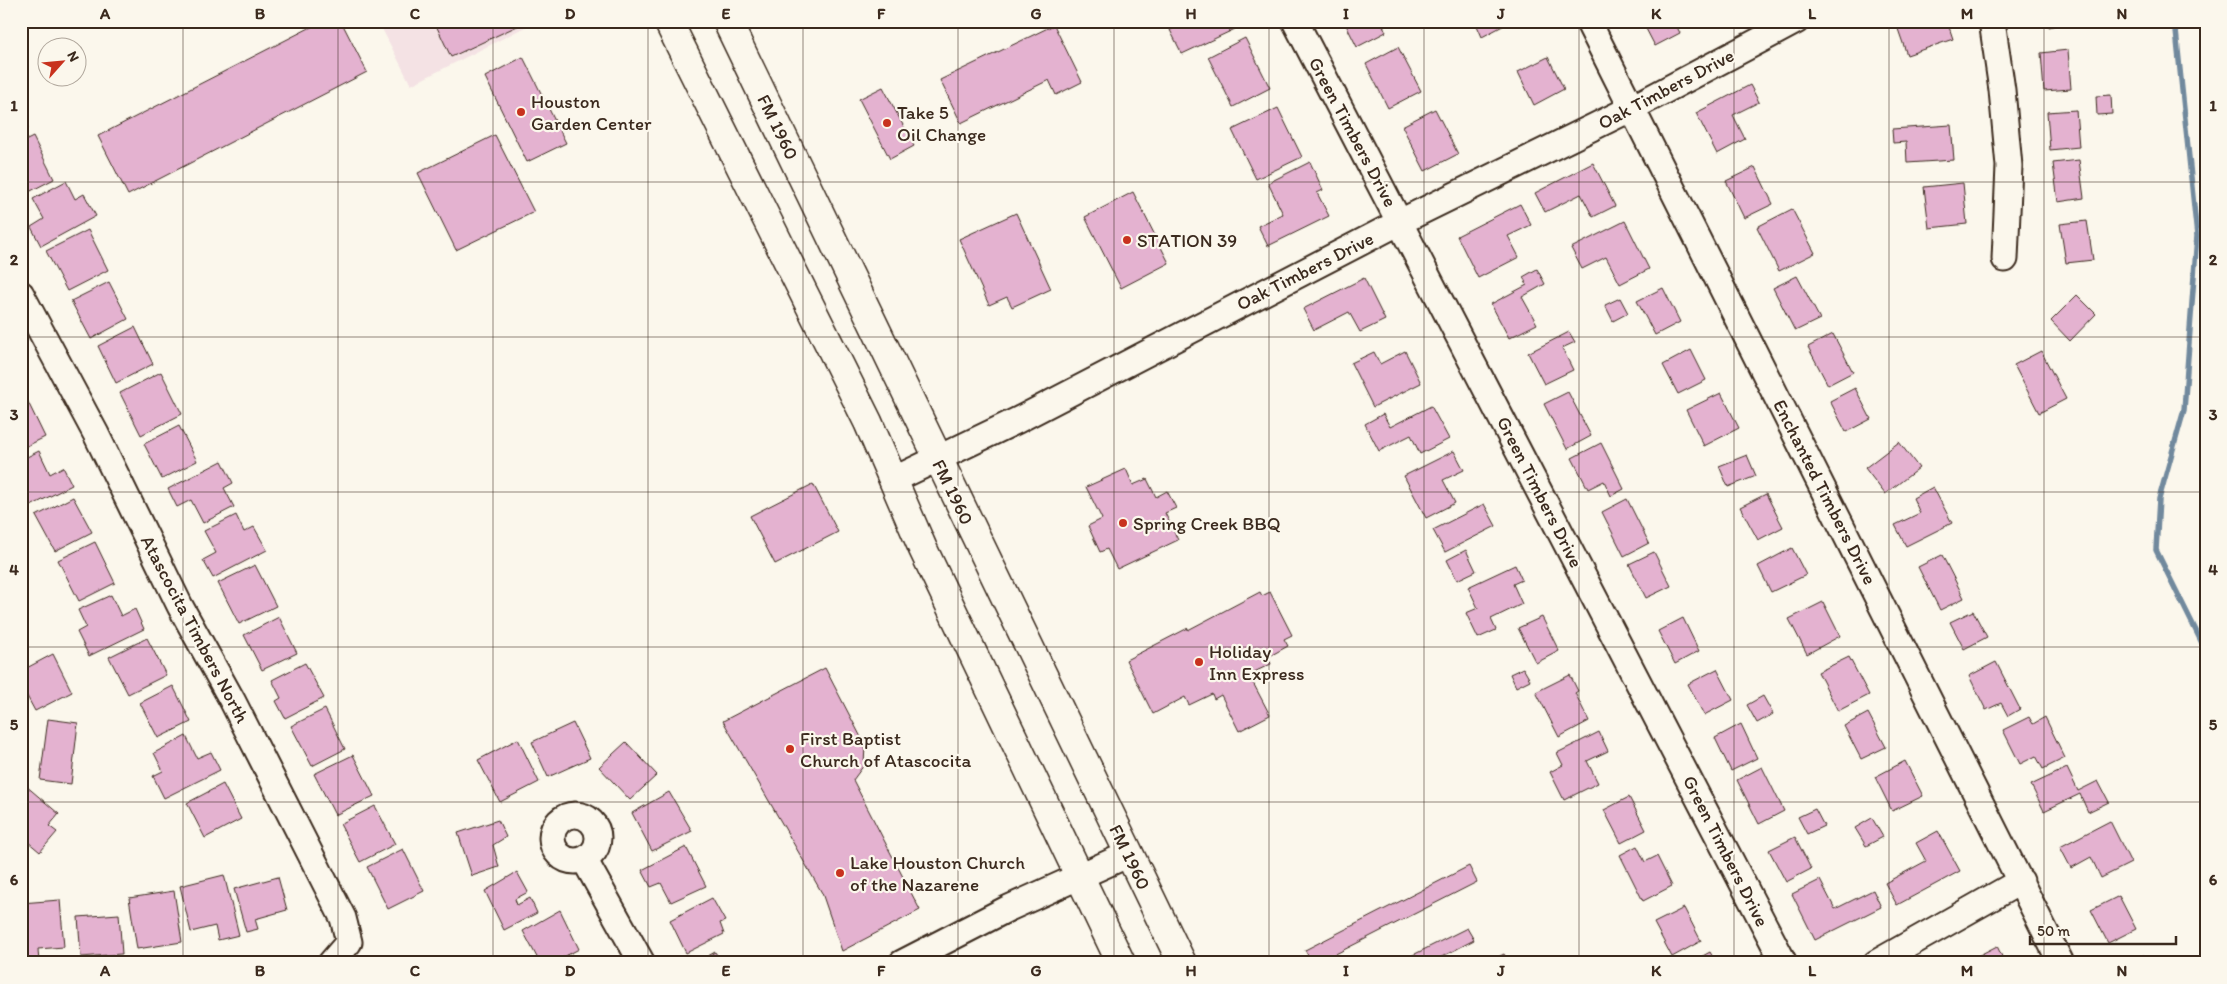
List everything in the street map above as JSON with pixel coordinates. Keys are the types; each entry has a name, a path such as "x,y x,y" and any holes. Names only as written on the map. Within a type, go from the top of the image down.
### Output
{"main road":[{"path":"668,21 868,422 924,549 1121,963"},
{"name":"FM 1960","path":"727,21 1182,963"}],"street":[{"name":"Green Timbers Drive","path":"1295,21 1784,963"},
{"name":"Enchanted Timbers Drive","path":"1588,21 2061,963"},
{"name":"Oak Timbers Drive","path":"893,480 1042,408 1400,222 1632,108 1796,21"},
{"path":"1992,21 2010,166 2005,259"},
{"name":"Atascocita Timbers North","path":"21,294 96,434 180,606 232,700 343,918 349,942 331,963"},
{"path":"902,963 1010,908 1129,854"},
{"path":"584,858 642,963"},
{"path":"1876,963 2021,881"}],"shaded area":[{"path":"378,21 537,21 411,85"}],"building":[{"path":"323,21 341,21 367,72 128,195 98,136"},
{"path":"434,21 528,21 451,57"},
{"path":"1189,21 1232,21 1235,29 1182,54 1170,30"},
{"path":"1344,21 1381,21 1386,32 1357,47"},
{"path":"1475,21 1512,21 1482,37"},
{"path":"1642,21 1674,21 1680,33 1655,46"},
{"path":"1919,21 1947,21 1953,39 1907,55 1898,29"},
{"path":"2047,21 2073,21 2049,27"},
{"path":"1054,25 1082,82 1056,95 1049,80 961,123 940,80"},
{"path":"1245,38 1270,88 1233,107 1208,57"},
{"path":"1398,47 1421,91 1388,108 1366,64"},
{"path":"2068,50 2071,89 2044,91 2041,53"},
{"path":"523,57 566,143 527,162 485,77"},
{"path":"1548,57 1564,89 1534,105 1518,72"},
{"path":"1750,85 1759,102 1733,115 1745,139 1717,154 1696,113"},
{"name":"Take 5 Oil Change","path":"883,87 914,146 890,159 859,99"},
{"path":"2111,95 2112,114 2097,115 2096,96"},
{"path":"1278,108 1302,157 1256,179 1232,130"},
{"path":"1435,109 1458,154 1425,171 1402,126"},
{"path":"2076,110 2079,147 2050,150 2047,112"},
{"path":"21,115 28,128 21,131"},
{"path":"1951,125 1954,160 1907,163 1906,142 1893,143 1892,129"},
{"path":"495,135 534,212 456,250 418,173"},
{"path":"33,137 54,179 21,196 21,143"},
{"path":"2079,160 2084,198 2058,202 2053,163"},
{"path":"1310,162 1323,190 1317,193 1329,216 1268,246 1258,226 1283,214 1268,183"},
{"path":"1593,163 1615,206 1593,217 1581,194 1545,212 1535,193"},
{"path":"1755,167 1773,204 1744,218 1726,181"},
{"path":"66,181 75,199 84,194 96,216 41,246 31,227 44,219 33,199"},
{"path":"1963,183 1967,224 1929,228 1924,187"},
{"name":"STATION 39","path":"1133,192 1169,263 1121,288 1085,217"},
{"path":"1520,204 1531,225 1508,236 1519,257 1478,278 1457,236"},
{"path":"1792,209 1815,253 1779,271 1757,227"},
{"path":"1016,213 1051,289 1012,307 1007,297 989,305 959,239"},
{"path":"1625,221 1649,269 1620,284 1606,257 1582,269 1571,248"},
{"path":"2087,221 2093,260 2066,263 2060,224"},
{"path":"88,230 108,270 67,291 46,251"},
{"path":"1537,269 1545,284 1522,297 1537,324 1509,338 1491,304 1527,285 1523,277"},
{"path":"1797,276 1820,319 1795,331 1773,288"},
{"path":"1364,278 1385,320 1360,332 1349,312 1314,330 1303,309"},
{"path":"109,282 128,319 91,339 71,301"},
{"path":"1663,288 1680,322 1655,335 1637,301"},
{"path":"2077,295 2096,314 2070,341 2051,321"},
{"path":"1620,298 1628,313 1613,321 1605,305"},
{"path":"135,327 153,364 116,383 98,346"},
{"path":"1569,332 1575,342 1562,348 1573,370 1544,384 1528,353"},
{"path":"1833,334 1853,372 1828,385 1808,347"},
{"path":"1691,350 1706,380 1678,394 1663,365"},
{"path":"1405,351 1421,383 1373,407 1351,363 1374,352 1380,364"},
{"path":"2041,351 2066,399 2039,413 2014,365"},
{"path":"161,372 182,414 141,435 120,393"},
{"path":"1855,388 1871,419 1846,432 1830,401"},
{"path":"1568,392 1591,436 1567,449 1544,404"},
{"path":"1721,393 1739,428 1704,446 1686,410"},
{"path":"27,400 45,437 21,449 21,403"},
{"path":"1431,406 1449,439 1420,454 1411,435 1379,451 1365,424 1383,414 1390,427"},
{"path":"179,426 197,461 162,479 144,444"},
{"path":"1899,442 1919,468 1885,494 1865,468"},
{"path":"1601,443 1624,489 1611,496 1604,481 1588,489 1572,458"},
{"path":"39,451 50,474 63,467 72,485 21,511 21,460"},
{"path":"1454,451 1464,470 1443,480 1455,503 1426,518 1404,476"},
{"path":"1747,455 1756,476 1728,487 1719,466"},
{"path":"222,461 233,483 224,488 234,507 203,523 191,500 177,507 168,489"},
{"path":"1126,469 1133,485 1147,479 1156,497 1167,491 1176,508 1165,513 1178,540 1117,569 1107,549 1100,552 1088,526 1102,519 1086,487"},
{"path":"813,484 838,532 775,564 750,516"},
{"path":"1933,487 1952,523 1906,546 1895,525 1920,513 1913,498"},
{"path":"1766,494 1783,527 1758,540 1740,507"},
{"path":"73,497 92,532 55,551 36,516"},
{"path":"1627,499 1649,543 1624,556 1602,512"},
{"path":"1484,504 1496,526 1445,552 1433,530"},
{"path":"236,515 244,532 254,527 267,550 213,578 203,560 216,553 204,531"},
{"path":"95,542 115,583 79,601 58,560"},
{"path":"1792,548 1806,575 1771,592 1758,566"},
{"path":"1466,550 1476,571 1457,580 1447,560"},
{"path":"1654,552 1671,586 1646,598 1629,564"},
{"path":"1942,555 1964,598 1940,610 1918,567"},
{"path":"255,565 276,606 239,624 218,583"},
{"path":"1515,565 1522,580 1513,584 1522,604 1491,619 1496,630 1478,638 1466,613 1478,608 1468,587"},
{"name":"Holiday Inn Express","path":"1260,592 1262,596 1270,592 1292,635 1284,639 1288,646 1268,657 1271,664 1252,673 1255,677 1251,679 1270,715 1239,731 1221,695 1214,699 1212,694 1189,705 1185,697 1153,714 1126,660"},
{"path":"111,595 121,616 135,609 144,629 89,656 77,632 86,627 78,610"},
{"path":"1823,602 1840,636 1807,654 1789,619"},
{"path":"1973,611 1987,637 1964,649 1950,622"},
{"path":"279,617 297,653 262,670 244,635"},
{"path":"1542,617 1559,651 1536,663 1518,628"},
{"path":"1683,618 1699,651 1675,664 1658,631"},
{"path":"147,638 166,675 128,694 109,657"},
{"path":"53,654 72,692 35,711 21,685 21,671"},
{"path":"1849,657 1869,695 1838,711 1818,672"},
{"path":"1996,662 2020,709 2008,716 2001,703 1986,710 1969,676"},
{"path":"305,663 324,698 285,718 276,701 281,698 272,680"},
{"path":"825,668 865,745 864,765 853,780 920,910 842,951 822,893 723,721"},
{"path":"1523,668 1530,680 1516,687 1510,674"},
{"path":"1717,669 1733,700 1704,715 1688,684"},
{"path":"1570,675 1578,691 1575,693 1589,721 1559,737 1536,692"},
{"path":"173,686 191,722 158,738 140,703"},
{"path":"1763,696 1773,714 1757,723 1747,705"},
{"path":"325,709 345,749 312,766 291,726"},
{"path":"1868,713 1886,747 1861,759 1844,726"},
{"path":"2029,717 2033,724 2045,717 2065,758 2043,769 2036,756 2020,764 2003,730"},
{"path":"48,719 78,723 71,784 40,780"},
{"path":"573,723 590,758 548,777 532,742"},
{"path":"1741,724 1757,758 1731,771 1715,738"},
{"path":"1599,732 1608,751 1587,761 1598,783 1564,800 1550,772 1563,765 1557,753"},
{"path":"186,736 197,758 211,752 220,770 164,798 153,776 163,771 154,753"},
{"path":"518,739 539,782 500,802 478,760"},
{"path":"626,742 657,775 630,800 599,767"},
{"path":"353,755 374,796 335,815 314,774"},
{"path":"1905,761 1923,796 1892,811 1875,777"},
{"path":"1762,767 1784,811 1759,824 1737,780"},
{"path":"2067,768 2078,791 2098,781 2109,802 2088,812 2080,794 2044,811 2031,785"},
{"path":"223,784 241,819 205,838 187,803"},
{"path":"25,785 59,814 49,826 57,832 40,852 21,836 21,789"},
{"path":"669,792 692,831 652,851 632,813"},
{"path":"1629,797 1646,830 1621,843 1604,810"},
{"path":"375,806 395,844 360,862 340,824"},
{"path":"1815,809 1824,826 1807,834 1798,817"},
{"path":"1872,818 1883,837 1866,846 1855,828"},
{"path":"498,820 506,837 493,845 499,867 472,876 458,833"},
{"path":"2110,821 2131,863 2101,878 2091,857 2071,868 2060,847"},
{"path":"1938,831 1960,871 1897,905 1885,883 1926,861 1916,843"},
{"path":"1795,837 1811,869 1786,882 1769,850"},
{"path":"1637,846 1645,862 1657,856 1672,886 1643,901 1620,855"},
{"path":"686,847 706,886 671,902 661,883 651,887 642,870"},
{"path":"403,849 424,891 388,909 367,867"},
{"path":"1469,866 1477,882 1318,963 1312,963 1305,950"},
{"path":"517,872 528,892 515,899 517,905 530,898 537,913 504,930 485,891"},
{"path":"224,875 239,935 218,940 215,926 191,932 180,886"},
{"path":"278,877 287,910 255,919 258,929 246,932 234,889"},
{"path":"1820,880 1835,909 1873,890 1881,907 1815,940 1792,894"},
{"path":"174,891 182,942 137,949 129,898"},
{"path":"2119,896 2136,929 2108,943 2091,910"},
{"path":"712,898 725,921 720,923 724,934 686,953 670,920"},
{"path":"60,900 64,947 38,949 39,963 21,963 21,903"},
{"path":"1684,908 1701,941 1672,957 1654,923"},
{"path":"560,910 579,949 552,963 540,963 523,931"},
{"path":"119,914 122,954 81,957 78,917"},
{"path":"1467,928 1474,940 1430,963 1414,963 1411,956"},
{"path":"1997,946 2005,963 1964,963"},
{"path":"715,952 722,963 696,963"},
{"path":"1710,952 1716,963 1690,963"},
{"path":"1504,954 1509,963 1486,963"},
{"path":"2144,955 2148,963 2129,963"}],"waterway":[{"path":"2175,21 2197,236 2184,410 2159,499 2156,550 2206,651"}],"place":[{"name":"Houston Garden Center","path":"521,112"},
{"name":"Take 5 Oil Change","path":"887,123"},
{"name":"STATION 39","path":"1127,240"},
{"name":"Spring Creek BBQ","path":"1123,523"},
{"name":"Holiday Inn Express","path":"1199,662"},
{"name":"First Baptist Church of Atascocita","path":"790,749"},
{"name":"Lake Houston Church of the Nazarene","path":"840,873"}]}
